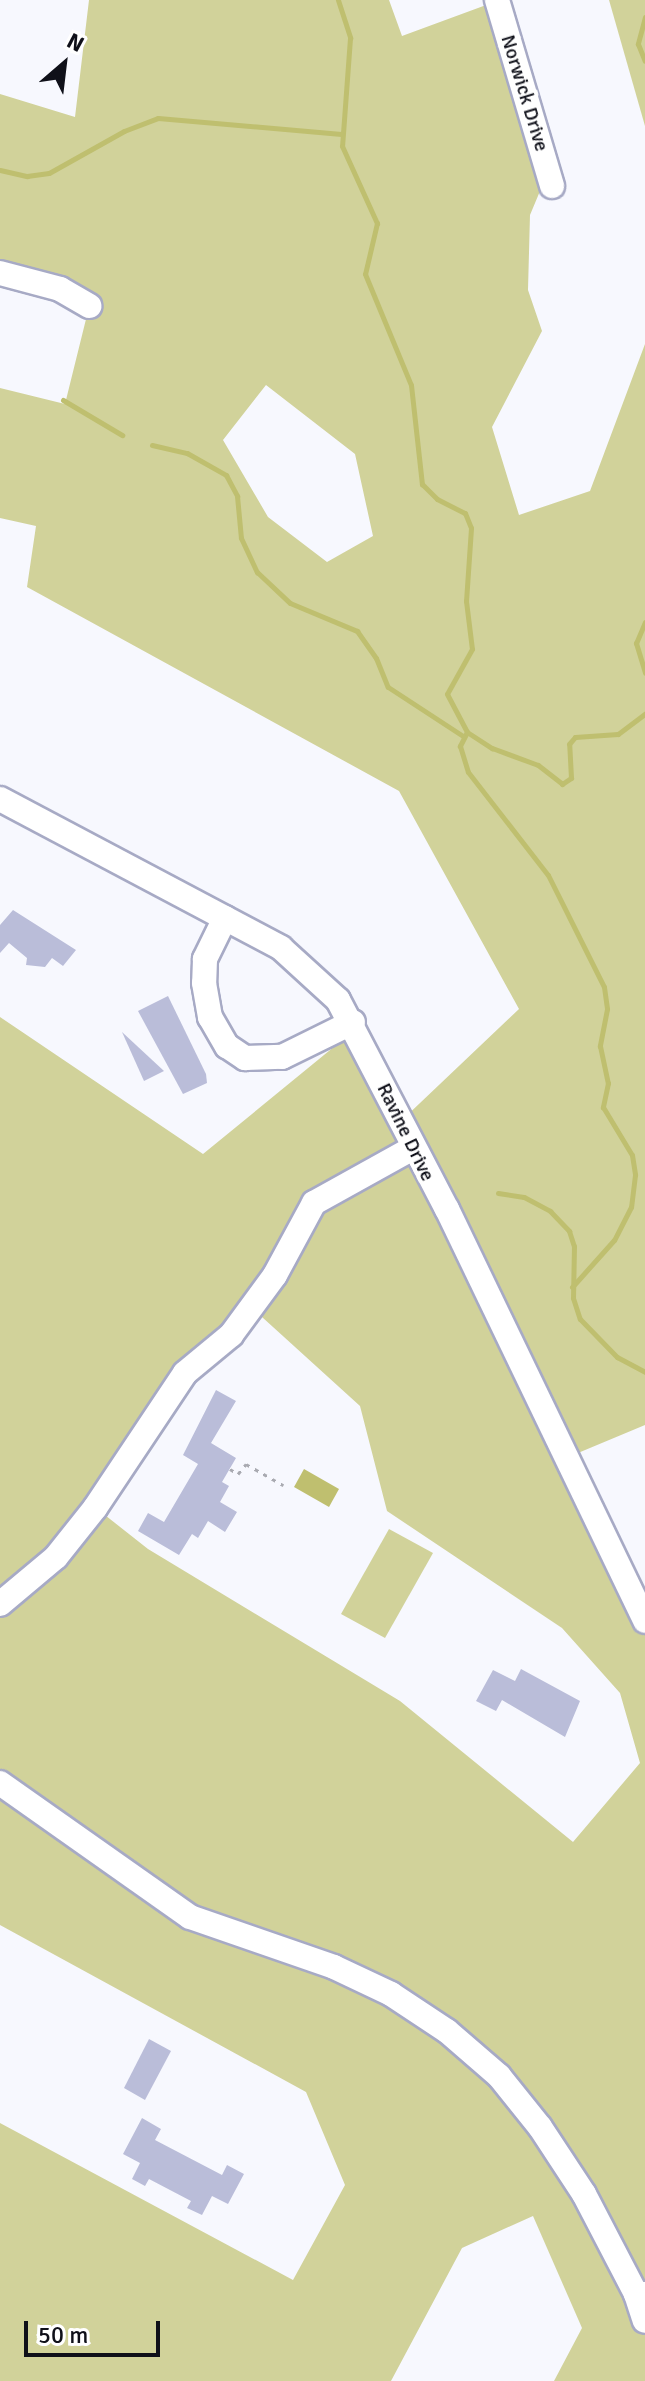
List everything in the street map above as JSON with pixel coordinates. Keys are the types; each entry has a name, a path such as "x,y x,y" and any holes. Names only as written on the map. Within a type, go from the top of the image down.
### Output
{"street":[{"name":"Norwick Drive","path":"497,0 552,186"},
{"path":"0,273 60,289 89,306"},
{"name":"Ravine Drive","path":"0,799 298,960 353,1022 411,1149 447,1209 645,1621"},
{"path":"225,918 205,959 204,983 210,1017 227,1046 245,1058 282,1057 353,1022"},
{"path":"0,1604 56,1557 95,1508 185,1373 231,1335 275,1275 314,1203 411,1149"},
{"path":"0,1783 190,1917 334,1967 391,1994 447,2031 499,2076 540,2127 584,2194 640,2294 645,2321"}],"path":[{"path":"230,1469 238,1474 246,1464 283,1485"}],"green space":[{"path":"89,0 389,0 402,36 497,1 548,172 530,215 528,290 542,331 492,427 519,515 590,491 645,344 645,1425 566,1458 645,1621 645,2381 554,2381 582,2328 533,2216 462,2248 391,2381 0,2381 0,2123 293,2280 345,2185 306,2092 0,1925 0,1017 203,1154 357,1028 400,1122 519,1009 399,791 27,587 36,526 0,518 0,388 65,404 89,307 0,273 0,94 75,117","holes":["266,385 355,454 373,536 327,562 268,517 223,440","252,1308 360,1406 387,1511 562,1628 620,1693 640,1763 573,1842 400,1701 148,1549 96,1508 185,1373"]},
{"path":"609,0 645,0 645,126"},
{"path":"389,1529 433,1553 385,1638 341,1614"}],"shaded area":[{"path":"304,1469 339,1489 329,1507 294,1487"}],"building":[{"path":"13,910 76,950 63,966 52,958 45,967 26,965 27,958 9,943 0,953 0,925"},
{"path":"168,996 206,1074 207,1083 183,1094 138,1011"},
{"path":"122,1032 164,1071 144,1081"},
{"path":"216,1390 236,1401 211,1443 236,1458 222,1482 229,1486 220,1502 237,1512 225,1532 208,1521 198,1538 192,1534 179,1555 138,1531 148,1513 164,1522 198,1464 183,1455"},
{"path":"521,1669 580,1701 565,1737 502,1700 496,1711 476,1701 493,1670 515,1681"},
{"path":"149,2039 171,2051 145,2100 124,2088"},
{"path":"142,2118 161,2129 155,2140 222,2175 227,2165 244,2174 228,2204 212,2196 202,2215 187,2208 191,2201 149,2179 145,2186 132,2179 140,2163 123,2154"}],"waterway":[{"path":"338,0 350,38 342,146 377,223 365,274 411,385 422,484 437,499 465,513 471,528 466,601 472,649 447,694 467,732 460,746 468,772 548,875 604,987 607,1009 600,1046 608,1083 603,1107 632,1155 635,1175 631,1207 614,1240 572,1287"},
{"path":"645,17 638,44 645,61"},
{"path":"0,170 27,176 49,173 124,131 158,118 341,134"},
{"path":"63,400 122,435"},
{"path":"152,445 187,453 226,475 237,496 241,538 257,572 290,603 357,631 376,658 388,687 463,736"},
{"path":"645,622 636,643 645,673"},
{"path":"467,732 492,748 538,765 562,784 571,778 569,744 575,737 618,734 645,714"},
{"path":"498,1193 524,1197 550,1211 569,1231 574,1246 573,1298 580,1319 617,1357 645,1372"}]}
